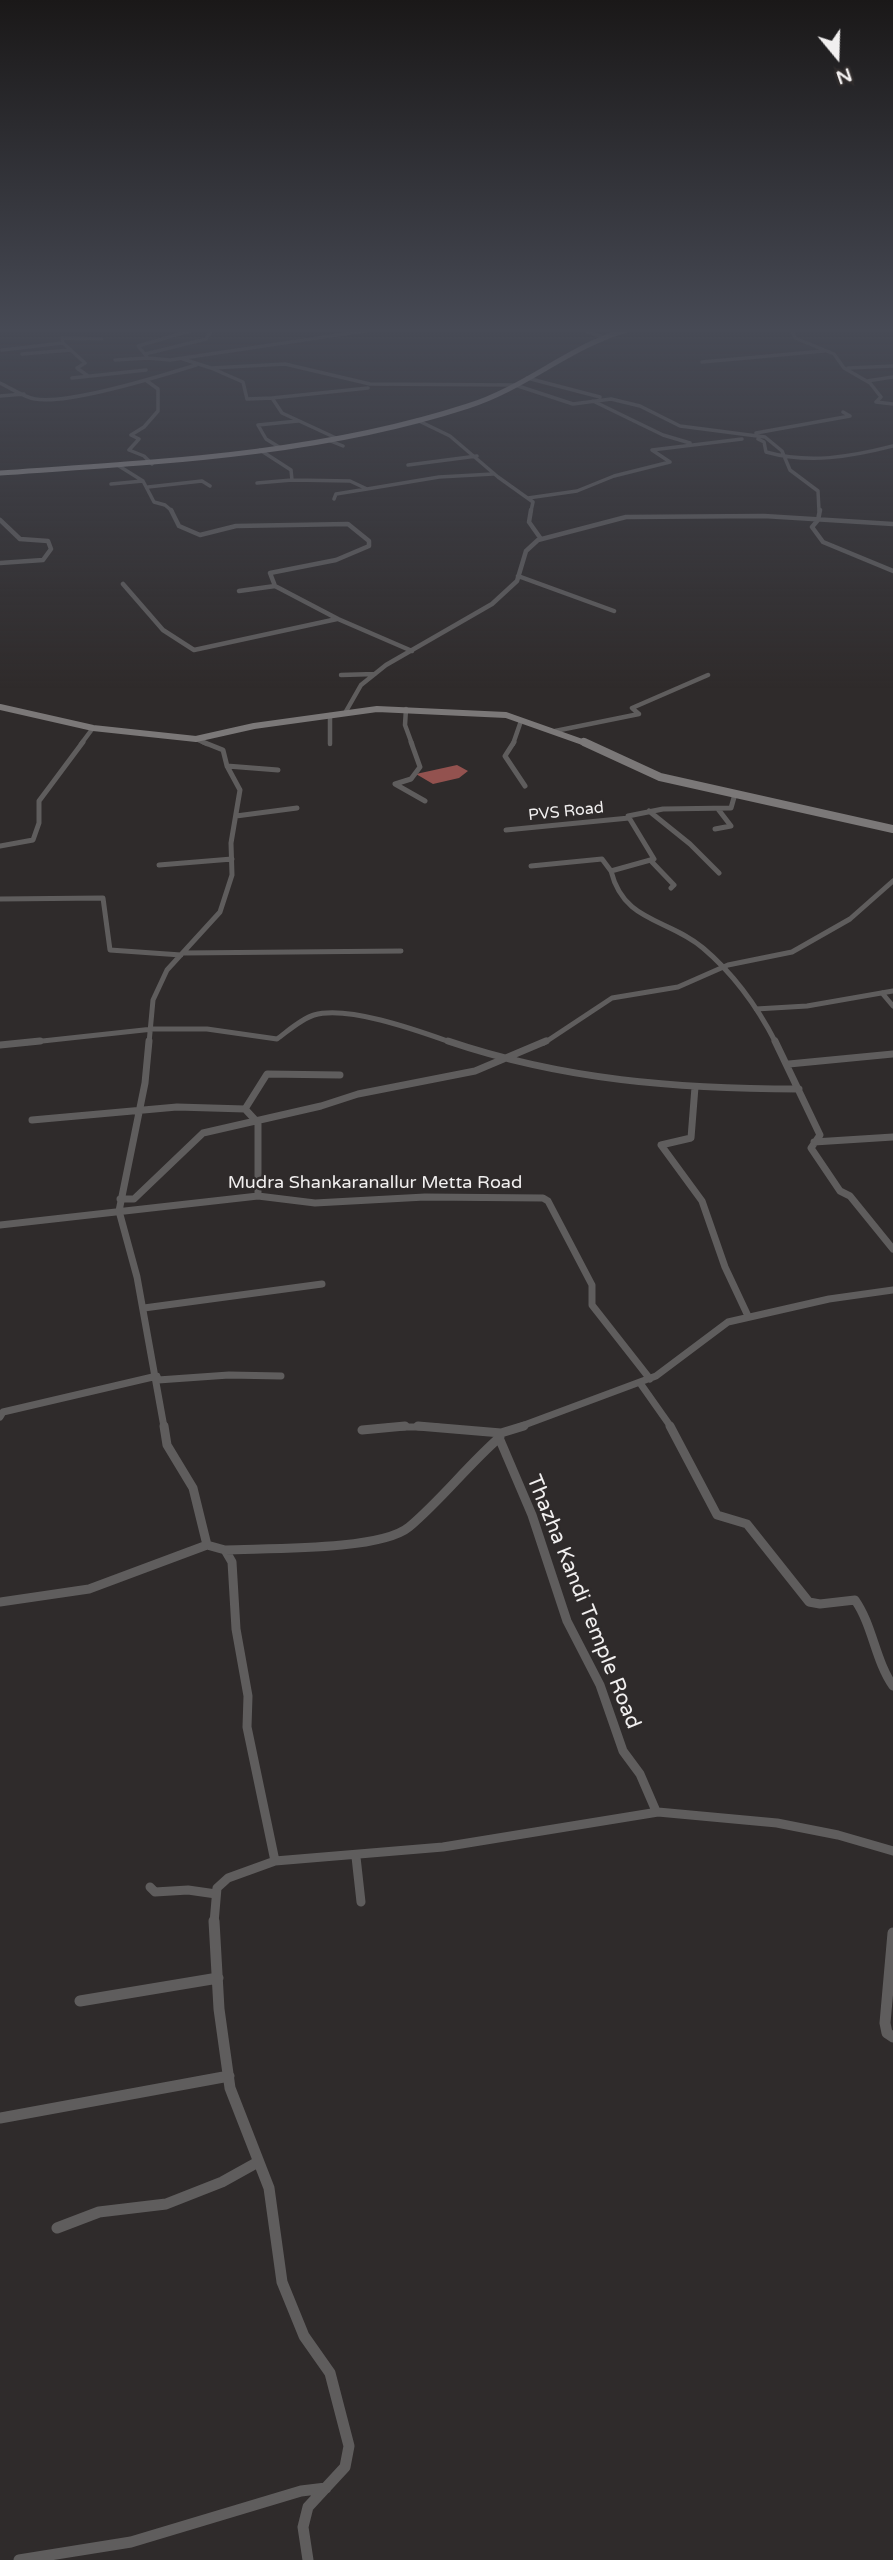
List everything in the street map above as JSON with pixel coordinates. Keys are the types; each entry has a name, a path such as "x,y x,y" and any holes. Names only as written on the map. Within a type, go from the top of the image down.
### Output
{"main road":[{"path":"0,473 152,464 263,449"},
{"path":"0,707 93,728 196,739 254,726 345,713 406,709 506,715 614,755 650,774 893,829"}],"street":[{"path":"129,449 144,456 152,464"},
{"path":"469,449 494,474 533,502 529,522 541,539"},
{"path":"528,498 577,491 614,476 670,461 652,450 659,449"},
{"path":"765,449 766,452 784,455 847,458 880,449"},
{"path":"778,449 784,455 790,470 818,491 821,500 818,520 812,527 823,542 893,571"},
{"path":"260,450 291,470 292,480"},
{"path":"408,465 477,456"},
{"path":"119,466 143,481 154,502 164,503 178,517 179,526 200,535 236,526 345,523 369,541 364,550 336,560 270,573 275,586"},
{"path":"334,499 336,494 439,477 494,474"},
{"path":"257,483 292,480 350,481 367,489"},
{"path":"111,484 143,481"},
{"path":"148,487 202,481 210,486"},
{"path":"345,713 361,684 492,604 517,581 526,551 541,539 626,517 764,516 893,524"},
{"path":"0,520 20,539 48,541 51,549 43,560 0,563"},
{"path":"518,576 614,611"},
{"path":"123,584 136,596 161,629 194,650 338,619"},
{"path":"239,591 275,586 338,619 412,651"},
{"path":"341,675 375,674"},
{"path":"555,731 639,714 632,708 708,675"},
{"path":"406,709 403,718 420,768 411,779 395,784 425,801"},
{"path":"330,715 330,744"},
{"path":"521,721 517,737 505,756 525,786"},
{"path":"0,846 33,841 39,823 39,800 93,728"},
{"path":"196,739 219,746 223,750 227,766 240,789 232,875 220,912 167,970 153,1000 153,1030 120,1199 120,1211 144,1308 158,1378 167,1445 193,1488 207,1545"},
{"path":"227,766 278,769"},
{"path":"718,809 731,808 734,794"},
{"path":"236,816 297,808"},
{"path":"715,829 731,826 718,809"},
{"name":"PVS Road","path":"506,831 629,817 649,811 718,809"},
{"path":"649,811 690,844 719,873"},
{"path":"629,817 652,862 674,885 671,888"},
{"path":"159,865 232,859"},
{"path":"531,866 606,860 621,899 628,907 649,920 692,939 740,983 789,1064 820,1135 811,1148 840,1191 850,1196 893,1250"},
{"path":"611,871 652,862"},
{"path":"120,1199 134,1199 203,1133 321,1106 358,1094 475,1071 540,1045 612,998 678,987 722,967 792,951 850,919 893,881"},
{"path":"0,899 103,898 108,924 108,947 113,952 214,956 354,947 401,951"},
{"path":"755,1009 807,1006 893,991"},
{"path":"883,993 893,1006"},
{"path":"0,1045 153,1030 207,1029 277,1039 284,1037 311,1016 325,1013 392,1022 463,1046 606,1080 695,1087 799,1089"},
{"path":"789,1064 893,1054"},
{"path":"245,1109 267,1074 340,1075"},
{"path":"695,1087 691,1138 661,1144 702,1201 725,1267 748,1316"},
{"path":"32,1120 177,1107 245,1109 258,1123 258,1196"},
{"path":"814,1142 893,1137"},
{"name":"Mudra Shankaranallur Metta Road","path":"0,1224 258,1196 298,1203 406,1197 543,1198 548,1200 592,1285 592,1305 650,1379"},
{"path":"144,1308 322,1284"},
{"path":"0,1602 89,1589 207,1545 225,1550 375,1542 407,1529 471,1462 500,1437 650,1379 680,1360 715,1329 748,1316 893,1290"},
{"path":"1,1411 158,1378 229,1375 281,1377"},
{"path":"640,1383 670,1426 717,1515 747,1524 808,1602 823,1605 842,1599 855,1600 862,1608 876,1661 893,1686"},
{"path":"362,1430 411,1425 500,1437"},
{"name":"Thazha Kandi Temple Road","path":"500,1437 532,1515 543,1557 567,1621 600,1685 623,1751 640,1774 656,1811"},
{"path":"225,1550 232,1562 236,1629 248,1696 247,1727 275,1861"},
{"path":"308,2560 303,2527 308,2507 345,2468 349,2446 330,2373 304,2336 282,2282 269,2188 229,2076 213,1907 217,1888 228,1878 275,1861 397,1854 547,1833 656,1811 748,1818 870,1843 893,1851"},
{"path":"356,1857 361,1902"},
{"path":"150,1887 155,1892 188,1890 216,1894"},
{"path":"893,1933 886,2023 887,2033 893,2037"},
{"path":"80,2001 218,1978"},
{"path":"0,2118 229,2076"},
{"path":"57,2228 99,2213 166,2204 222,2182 258,2162"},
{"path":"19,2560 131,2542 301,2491 326,2488"}],"shaded area":[{"path":"457,765 468,771 459,778 433,784 416,774"}]}
